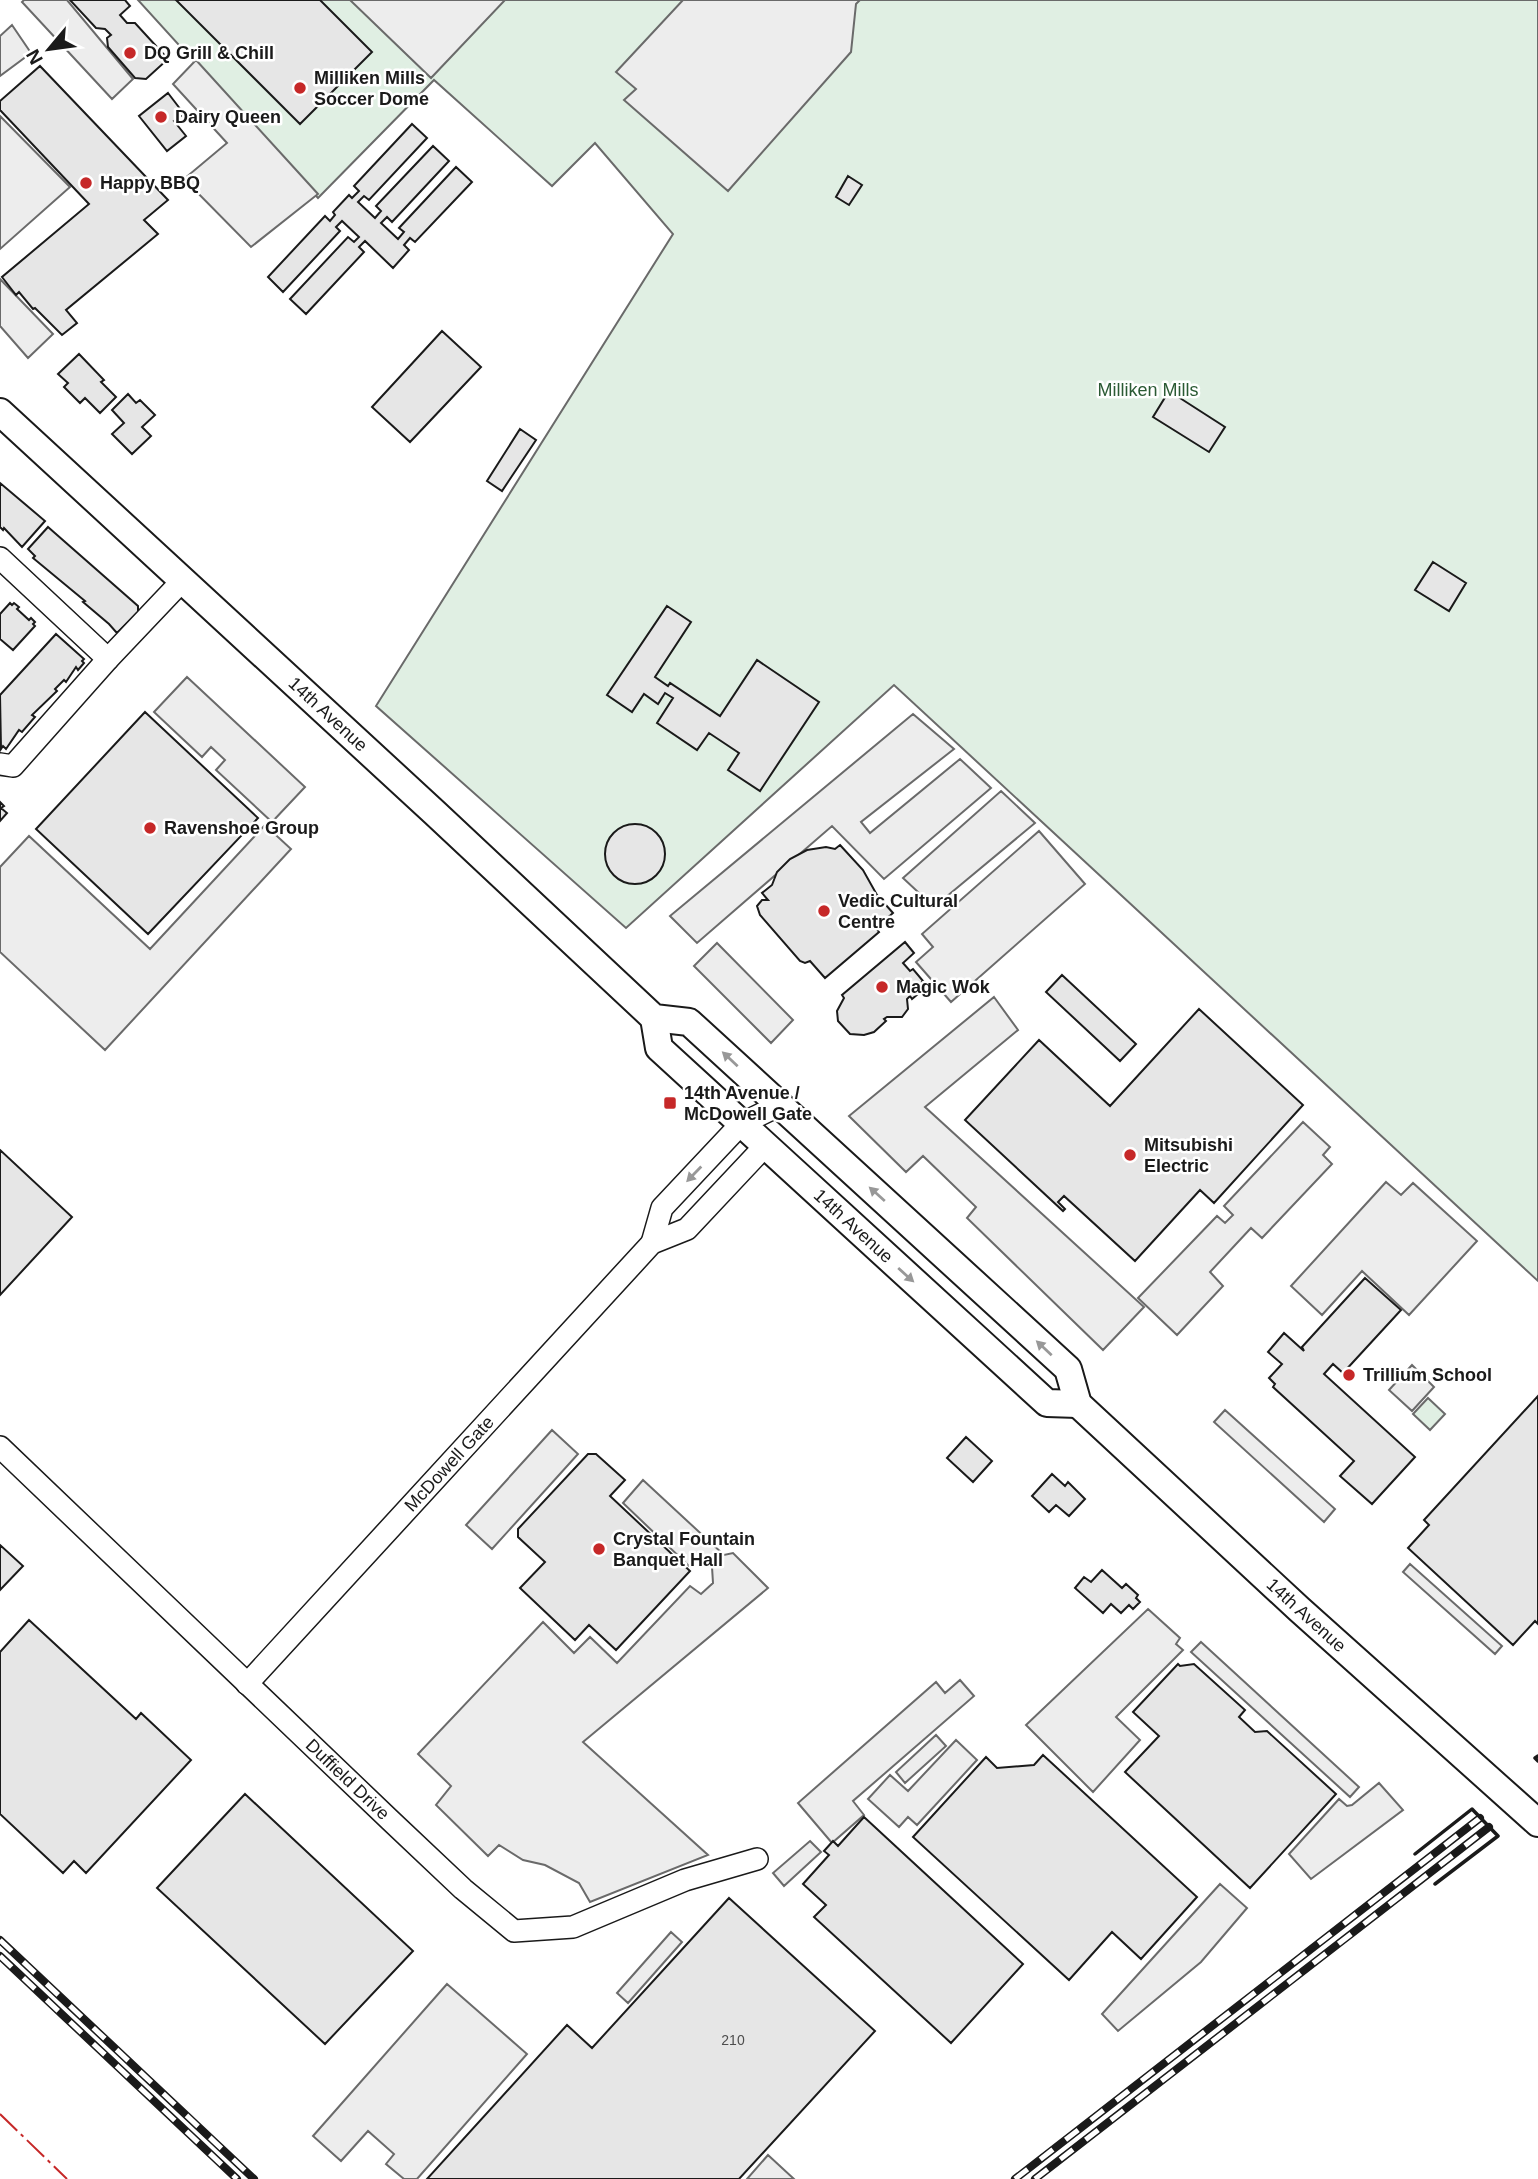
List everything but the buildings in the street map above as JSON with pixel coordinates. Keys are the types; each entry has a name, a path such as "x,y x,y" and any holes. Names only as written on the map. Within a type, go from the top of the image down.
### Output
{"main road":[{"name":"14th Avenue","path":"0,412 654,1018 659,1048 741,1124 1047,1403 1078,1404 1289,1600 1538,1823"},
{"path":"654,1018 689,1022 1068,1369 1078,1404"}],"street":[{"path":"4,569 108,659"},
{"path":"0,764 13,766 182,581"},
{"name":"McDowell Gate","path":"652,1243 662,1208 741,1124 780,1105"},
{"name":"McDowell Gate","path":"247,1684 652,1243 687,1228 765,1146"},
{"name":"Duffield Drive","path":"0,1447 454,1880 514,1931 573,1927 685,1880 757,1858"}],"green space":[{"name":"Milliken Mills","path":"138,0 1538,0 1538,1281 894,685 626,928 376,706 673,234 595,143 552,186 434,80 318,198"},
{"path":"1428,1398 1445,1414 1430,1430 1413,1414"}],"shaded area":[{"path":"67,0 133,79 112,99 22,2"},
{"path":"350,0 505,0 431,78"},
{"path":"683,0 860,0 856,4 851,52 728,191 624,100 636,89 616,72"},
{"path":"12,25 31,53 0,76 0,36"},
{"path":"196,60 318,194 251,247 184,179 227,143 173,84"},
{"path":"0,116 70,187 0,249"},
{"path":"0,279 53,334 28,358 0,326"},
{"path":"187,677 305,787 272,822 216,770 225,760 211,747 202,757 154,712"},
{"path":"913,714 954,749 861,822 870,833 960,759 991,788 884,879 832,826 697,943 670,916"},
{"path":"1001,791 1035,823 934,907 903,878"},
{"path":"265,825 291,849 105,1050 0,952 0,867 29,836 150,949"},
{"path":"1039,831 1085,884 951,1002 916,962 933,947 922,934"},
{"path":"717,943 793,1020 771,1043 694,966"},
{"path":"994,997 1018,1030 925,1107 1144,1307 1103,1350 967,1218 976,1207 923,1156 906,1172 849,1116"},
{"path":"1303,1122 1330,1147 1323,1155 1332,1164 1262,1238 1251,1228 1210,1272 1223,1286 1177,1335 1138,1298 1217,1216 1225,1223 1233,1215 1224,1206"},
{"path":"1386,1182 1401,1195 1413,1183 1477,1241 1409,1315 1362,1271 1322,1315 1291,1286"},
{"path":"1412,1365 1434,1387 1412,1411 1389,1390"},
{"path":"1225,1410 1335,1509 1324,1522 1214,1422"},
{"path":"552,1430 578,1454 492,1549 466,1525"},
{"path":"643,1480 724,1555 733,1553 768,1588 583,1742 708,1855 590,1902 579,1883 545,1865 523,1860 499,1845 488,1856 436,1805 451,1786 418,1754 543,1622 574,1653 590,1637 617,1663 690,1586 701,1594 713,1583 712,1567 701,1556 689,1566 623,1503"},
{"path":"1410,1564 1502,1646 1495,1654 1403,1572"},
{"path":"1148,1609 1180,1638 1176,1644 1183,1650 1116,1717 1140,1740 1093,1792 1026,1725"},
{"path":"1201,1642 1359,1787 1350,1797 1191,1652"},
{"path":"960,1680 974,1696 853,1801 864,1815 832,1843 798,1803 936,1682 945,1693"},
{"path":"936,1735 946,1746 905,1783 896,1772"},
{"path":"956,1740 977,1760 917,1825 908,1817 899,1827 868,1799 890,1775 908,1791"},
{"path":"1379,1783 1403,1810 1311,1879 1289,1854 1339,1799 1347,1806 1352,1805"},
{"path":"810,1841 821,1852 784,1886 773,1873"},
{"path":"1220,1884 1247,1908 1201,1962 1118,2031 1102,2014"},
{"path":"671,1932 682,1942 628,2003 617,1993"},
{"path":"447,1984 527,2054 417,2179 404,2179 386,2164 394,2154 368,2131 341,2161 313,2136"},
{"path":"768,2155 794,2179 747,2179"}],"railway":[{"path":"1015,2179 1480,1818"},
{"path":"1035,2179 1489,1827"},
{"path":"0,1940 254,2179"},
{"path":"0,1956 237,2179"}],"wall":[{"path":"1538,1756 1535,1758 1538,1761"},
{"path":"1415,1854 1472,1809 1498,1836 1435,1884"}],"power":[{"path":"0,2114 67,2179"}],"place":[{"name":"DQ Grill & Chill","path":"130,53"},
{"name":"Milliken Mills Soccer Dome","path":"300,88"},
{"name":"Dairy Queen","path":"161,117"},
{"name":"Happy BBQ","path":"86,183"},
{"name":"Ravenshoe Group","path":"150,828"},
{"name":"Vedic Cultural Centre","path":"824,911"},
{"name":"Magic Wok","path":"882,987"},
{"name":"14th Avenue / McDowell Gate","path":"670,1103"},
{"name":"Mitsubishi Electric","path":"1130,1155"},
{"name":"Trillium School","path":"1349,1375"},
{"name":"Crystal Fountain Banquet Hall","path":"599,1549"}]}
